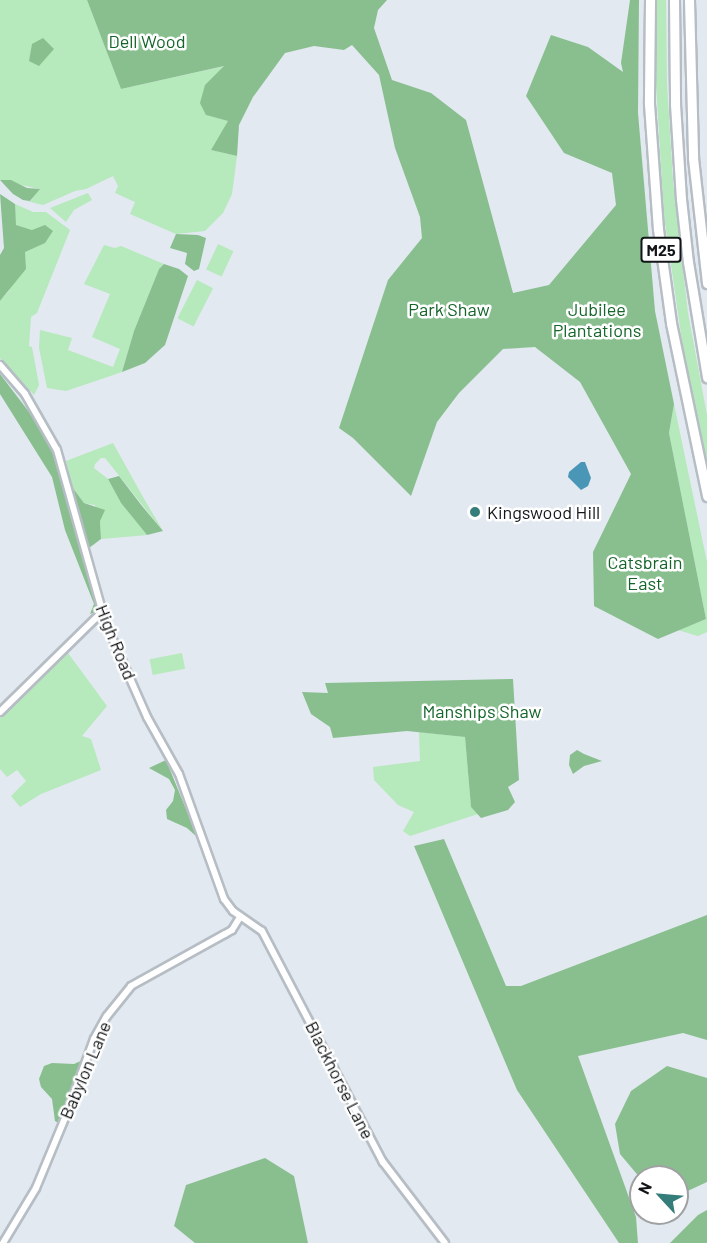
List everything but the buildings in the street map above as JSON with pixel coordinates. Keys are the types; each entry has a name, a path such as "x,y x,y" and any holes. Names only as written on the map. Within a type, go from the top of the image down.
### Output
{"highway":[{"name":"M25","path":"650,0 650,114 658,229 671,323 707,496"},
{"name":"M25","path":"674,0 675,104 681,199 688,262 707,377"},
{"name":"M25","path":"689,0 693,158 707,283"}],"street":[{"name":"High Road","path":"0,365 25,394 57,450 102,612 147,717 191,804 224,899 240,916"},
{"path":"0,711 102,612"},
{"name":"Babylon Lane","path":"3,1243 36,1188 94,1040 107,1016 131,986 232,930 240,916"},
{"name":"Blackhorse Lane","path":"240,916 255,924 268,941 383,1162 445,1243"}],"green space":[{"path":"0,0 87,0 121,89 225,66 206,115 229,121 211,150 237,156 232,194 223,213 205,231 176,234 130,214 135,202 115,193 118,186 113,176 43,205 23,200 31,201 39,189 0,180"},
{"path":"87,0 387,0 378,10 374,28 392,80 431,93 466,120 513,293 549,285 616,205 612,173 564,153 526,96 551,35 588,47 623,72 621,63 630,0 639,0 638,113 655,311 674,404 669,433 706,619 658,639 594,606 593,552 631,474 580,382 535,347 503,349 459,393 437,422 411,496 353,438 339,428 388,280 422,238 420,217 395,148 379,75 352,45 344,50 314,46 285,53 253,97 239,125 237,156 211,150 228,121 206,115 200,103 205,85 224,66 121,89"},
{"path":"657,0 666,0 667,83 673,181 688,313 707,415 707,465 683,348 664,216 656,84"},
{"path":"43,38 54,49 39,66 29,61 32,44"},
{"path":"0,180 11,180 27,188 40,189 30,201 23,200 13,194"},
{"path":"88,193 92,200 74,210 66,222 50,208"},
{"path":"0,194 15,204 16,225 32,230 45,225 53,231 45,243 25,252 26,269 0,301 0,255 4,248"},
{"path":"15,204 33,212 46,212 70,230 37,313 31,317 29,346 32,347 39,385 34,395 0,358 0,301 9,291 32,230 15,225"},
{"path":"176,234 198,235 206,238 199,269 194,271 185,264 187,253 170,248"},
{"path":"218,244 233,251 222,277 206,269"},
{"path":"104,245 115,248 121,246 164,264 159,269 134,331 122,372 66,391 47,388 39,348 40,330 72,338 68,350 113,367 120,349 92,337 110,294 84,284"},
{"path":"164,264 179,269 188,276 165,345 145,363 122,372 134,331 159,269"},
{"path":"197,280 213,288 194,326 177,318"},
{"path":"0,374 42,429 60,470 98,611 90,614 94,604 65,530 52,477 0,394"},
{"path":"674,404 707,562 707,632 698,636 678,630 706,619 669,433"},
{"path":"113,443 163,531 105,458 101,458 94,468 108,479 121,503 147,535 101,539 100,521 95,505 84,503 72,487 66,461"},
{"path":"119,476 163,531 147,535 121,503 108,479"},
{"path":"72,487 84,503 105,510 100,521 101,539 89,548"},
{"path":"68,653 107,706 82,736 91,739 101,770 41,794 20,807 11,796 26,781 17,770 7,777 0,769 0,718"},
{"path":"182,653 185,669 153,675 150,659"},
{"name":"Manships Shaw","path":"513,679 519,780 508,787 515,802 508,810 481,818 471,807 465,737 407,731 333,738 330,727 311,714 302,692 328,693 325,683"},
{"path":"419,732 465,737 471,807 478,814 410,836 403,831 414,812 398,805 374,780 373,767 420,761"},
{"path":"577,750 602,761 584,766 573,774 569,765 570,755"},
{"path":"166,760 197,837 187,828 167,819 166,810 173,801 175,790 169,779 149,768"},
{"path":"444,839 506,986 521,986 707,915 707,1040 683,1033 578,1056 629,1198 629,1225 637,1225 638,1243 619,1243 517,1090 414,846"},
{"path":"85,1059 60,1124 55,1121 52,1099 41,1087 39,1079 44,1066 52,1063 74,1064"},
{"path":"667,1066 707,1078 707,1182 689,1190 689,1165 629,1165 620,1154 615,1124 631,1091"},
{"path":"265,1158 294,1176 308,1243 195,1243 174,1226 186,1185"},
{"path":"707,1210 707,1243 670,1243 689,1225 698,1215"}],"water":[{"path":"581,462 585,462 591,478 588,486 581,490 568,477 569,472"}],"place":[{"name":"Kingswood Hill","path":"475,512"}],"park label":[{"name":"Dell Wood","path":"147,41"},
{"name":"Park Shaw","path":"449,309"},
{"name":"Jubilee Plantations","path":"597,320"},
{"name":"Catsbrain East","path":"645,573"}]}
